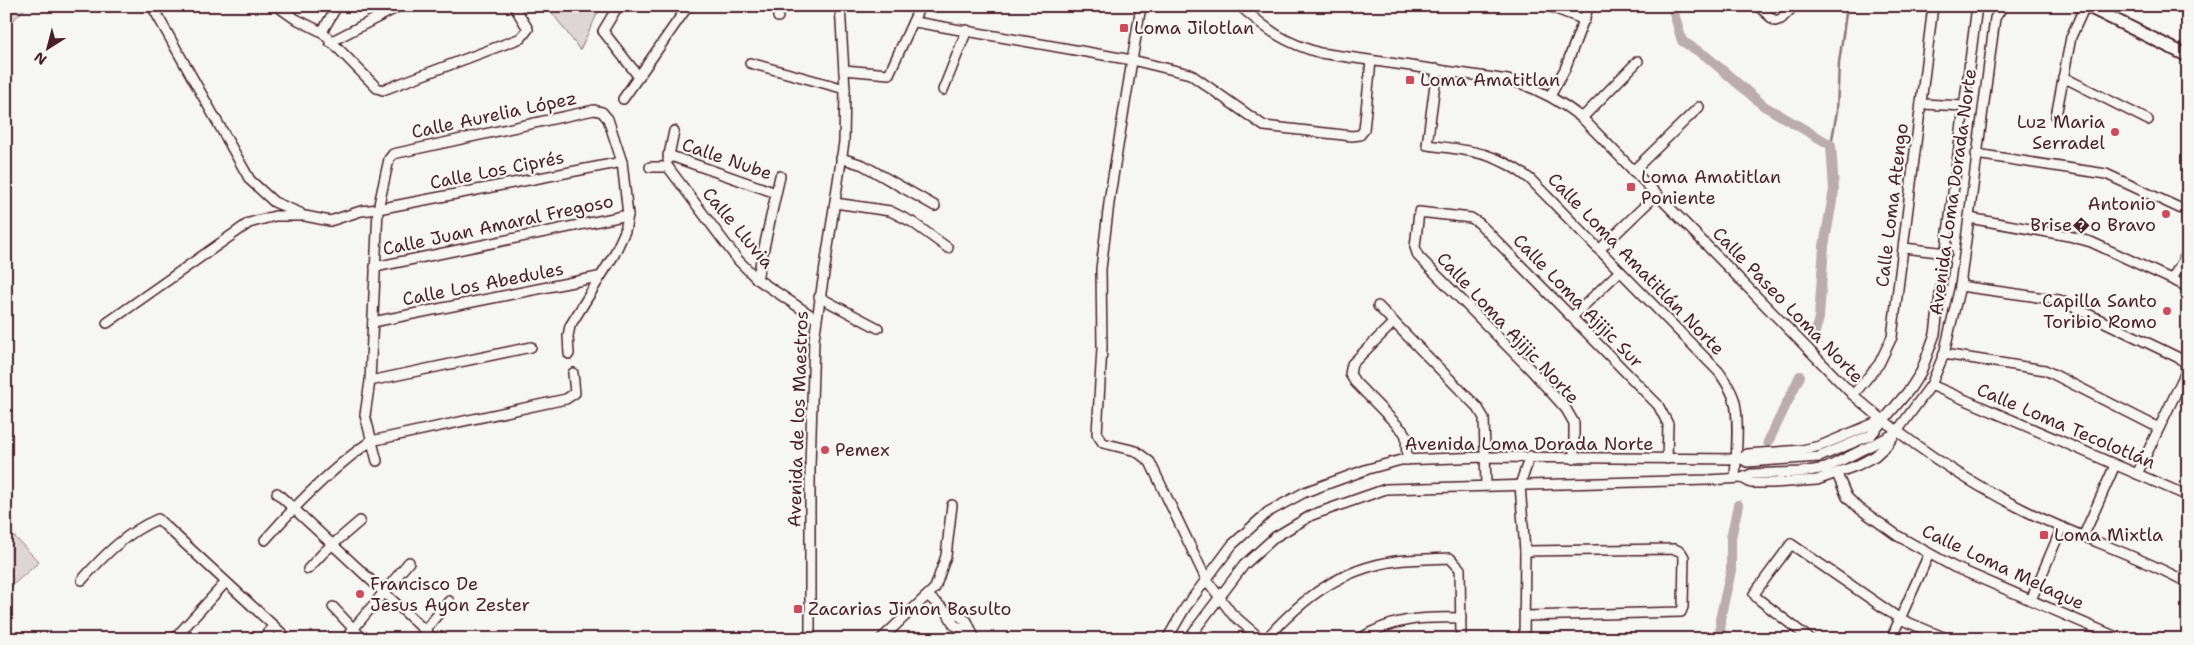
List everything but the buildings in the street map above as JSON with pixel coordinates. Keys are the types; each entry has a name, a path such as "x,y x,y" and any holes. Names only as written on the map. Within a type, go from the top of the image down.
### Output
{"main road":[{"path":"2086,6 2188,56"}],"street":[{"path":"152,6 250,180 274,202 305,216"},
{"path":"277,6 294,18 322,32 377,88 383,90 391,89 521,38 528,29 514,6"},
{"path":"322,32 337,6"},
{"path":"330,42 400,6"},
{"path":"618,6 603,32 639,77"},
{"path":"623,99 688,6"},
{"path":"778,6 778,16"},
{"name":"Avenida de los Maestros","path":"810,639 810,466 816,318 844,142 845,89 840,6"},
{"path":"844,70 889,74 915,22 920,6"},
{"path":"1141,6 1110,195 1101,269 1102,348 1097,434 1103,443 1136,451 1150,462 1206,579 1232,614 1260,639"},
{"name":"Calle Paseo Loma Norte","path":"1240,6 1270,33 1292,45 1320,53 1508,80 1527,85 1550,96 1582,118 1853,395 1898,432 1935,460 1976,485 2025,511 2188,582"},
{"path":"1548,6 1584,20"},
{"path":"1550,96 1565,69 1589,6"},
{"path":"1758,6 1775,21 1781,19 1794,6"},
{"name":"Calle Loma Atengo","path":"1853,395 1879,364 1892,337 1933,6"},
{"name":"Avenida Loma Dorada Norte","path":"1167,639 1184,608 1232,544 1268,512 1314,489 1368,469 1407,460 1530,456 1739,459 1747,462 1819,457 1871,435 1910,389 1928,356 1939,314 1977,6"},
{"name":"Avenida Loma Dorada Norte","path":"1738,478 1751,483 1792,483 1817,480 1837,474 1875,456 1898,432 1931,386 1944,354 1960,286 1995,18 2003,6"},
{"path":"2056,116 2071,37 2086,6"},
{"path":"915,22 1132,60 1190,74 1264,126 1360,135 1364,130 1371,60"},
{"path":"943,90 967,30"},
{"path":"1582,118 1638,61"},
{"path":"750,64 845,89"},
{"name":"Calle Loma Amatitlán Norte","path":"1437,69 1427,146 1484,153 1513,166 1530,179 1719,372 1729,386 1735,401 1739,459 1738,478"},
{"path":"2064,77 2148,120"},
{"path":"1921,104 1965,106"},
{"path":"1633,171 1699,107"},
{"name":"Calle Aurelia López","path":"378,209 389,159 393,154 594,110 602,112 608,119 622,162"},
{"path":"650,167 668,167 668,156 674,131"},
{"path":"1976,154 2106,174 2188,212"},
{"name":"Calle Nube","path":"668,156 776,193"},
{"path":"841,158 863,165 935,206"},
{"path":"569,354 568,336 570,326 598,277 614,255 625,231 628,215 622,162"},
{"name":"Calle Los Ciprés","path":"305,216 330,221 361,211 622,162"},
{"name":"Calle Lluvia","path":"668,167 738,260 756,279 816,318"},
{"path":"756,279 780,176"},
{"path":"1599,250 1657,194"},
{"path":"834,203 890,210 912,222 948,248"},
{"path":"377,461 365,415 370,381 378,209"},
{"name":"Calle Loma Ajijic Sur","path":"1415,252 1419,212 1471,218 1480,223 1658,406 1668,424 1667,459"},
{"name":"Calle Juan Amaral Fregoso","path":"375,268 628,215"},
{"path":"107,323 250,223 275,216 305,216"},
{"path":"1969,218 2069,236 2091,242 2188,287"},
{"path":"1904,248 1947,253"},
{"name":"Calle Loma Ajijic Norte","path":"1415,252 1530,369 1566,409 1574,423 1574,458"},
{"path":"2172,279 2188,252"},
{"path":"1572,317 1620,271"},
{"name":"Calle Los Abedules","path":"373,322 598,277"},
{"path":"1960,286 2059,300 2186,363 2185,374 2137,474"},
{"path":"819,296 878,328"},
{"path":"1378,306 1478,408 1484,418 1486,484"},
{"path":"1394,322 1352,364 1350,374 1355,382 1403,431 1406,436 1407,460"},
{"path":"370,381 531,347"},
{"path":"1944,354 2045,370 2159,428"},
{"path":"265,540 354,452 371,441 572,396 575,393 573,373"},
{"name":"Calle Loma Tecolotlán","path":"1931,386 2188,496"},
{"name":"Avenida Loma Dorada Norte","path":"1188,639 1244,564 1275,537 1312,515 1386,489 1486,484 1520,485 1738,478 1751,474 1802,472 1826,468 1898,432"},
{"path":"1524,639 1525,551 1520,485 1530,456"},
{"path":"2083,537 2115,465"},
{"name":"Calle Loma Melaque","path":"1837,474 1847,498 1898,536 1929,554 2121,639"},
{"path":"277,493 434,639"},
{"path":"882,639 935,588 946,556 952,505"},
{"path":"82,580 105,554 143,525 158,519 288,639"},
{"path":"308,569 360,520"},
{"path":"2031,600 2062,527"},
{"path":"1810,639 1754,594 1791,544 1900,619 1948,639"},
{"path":"1525,551 1676,549 1684,556 1683,607 1681,612 1525,616"},
{"path":"1891,639 1929,554"},
{"path":"1266,639 1310,596 1347,574 1395,561 1450,558 1460,569 1461,639"},
{"path":"346,639 409,562"},
{"path":"174,639 226,582"},
{"path":"928,596 947,612 956,614 967,621 973,636"},
{"path":"425,630 448,601"},
{"path":"333,607 364,639"},
{"path":"1359,639 1375,629 1421,617 1461,618"},
{"path":"262,639 274,626"}],"shaded area":[{"path":"6,6 28,6 6,27"},
{"path":"547,6 601,6 580,50"},
{"path":"6,528 39,562 6,591"}],"waterway":[{"path":"1672,6 1682,41 1706,56 1764,106 1831,145 1834,190 1824,246 1819,318 1815,332"},
{"path":"1831,145 1837,111 1839,63 1847,6"},
{"path":"1768,442 1800,376"},
{"path":"1721,639 1720,619 1731,571 1731,538 1738,505"}],"place":[{"name":"Loma Jilotlan","path":"1124,28"},
{"name":"Loma Amatitlan","path":"1410,80"},
{"name":"Luz Maria Serradel","path":"2115,132"},
{"name":"Loma Amatitlan Poniente","path":"1631,187"},
{"name":"Antonio Brise�o Bravo","path":"2166,214"},
{"name":"Capilla Santo Toribio Romo","path":"2167,311"},
{"name":"Pemex","path":"825,450"},
{"name":"Loma Mixtla","path":"2044,535"},
{"name":"Francisco De Jesus Ayon Zester","path":"360,594"},
{"name":"Zacarias Jimon Basulto","path":"798,609"}]}
